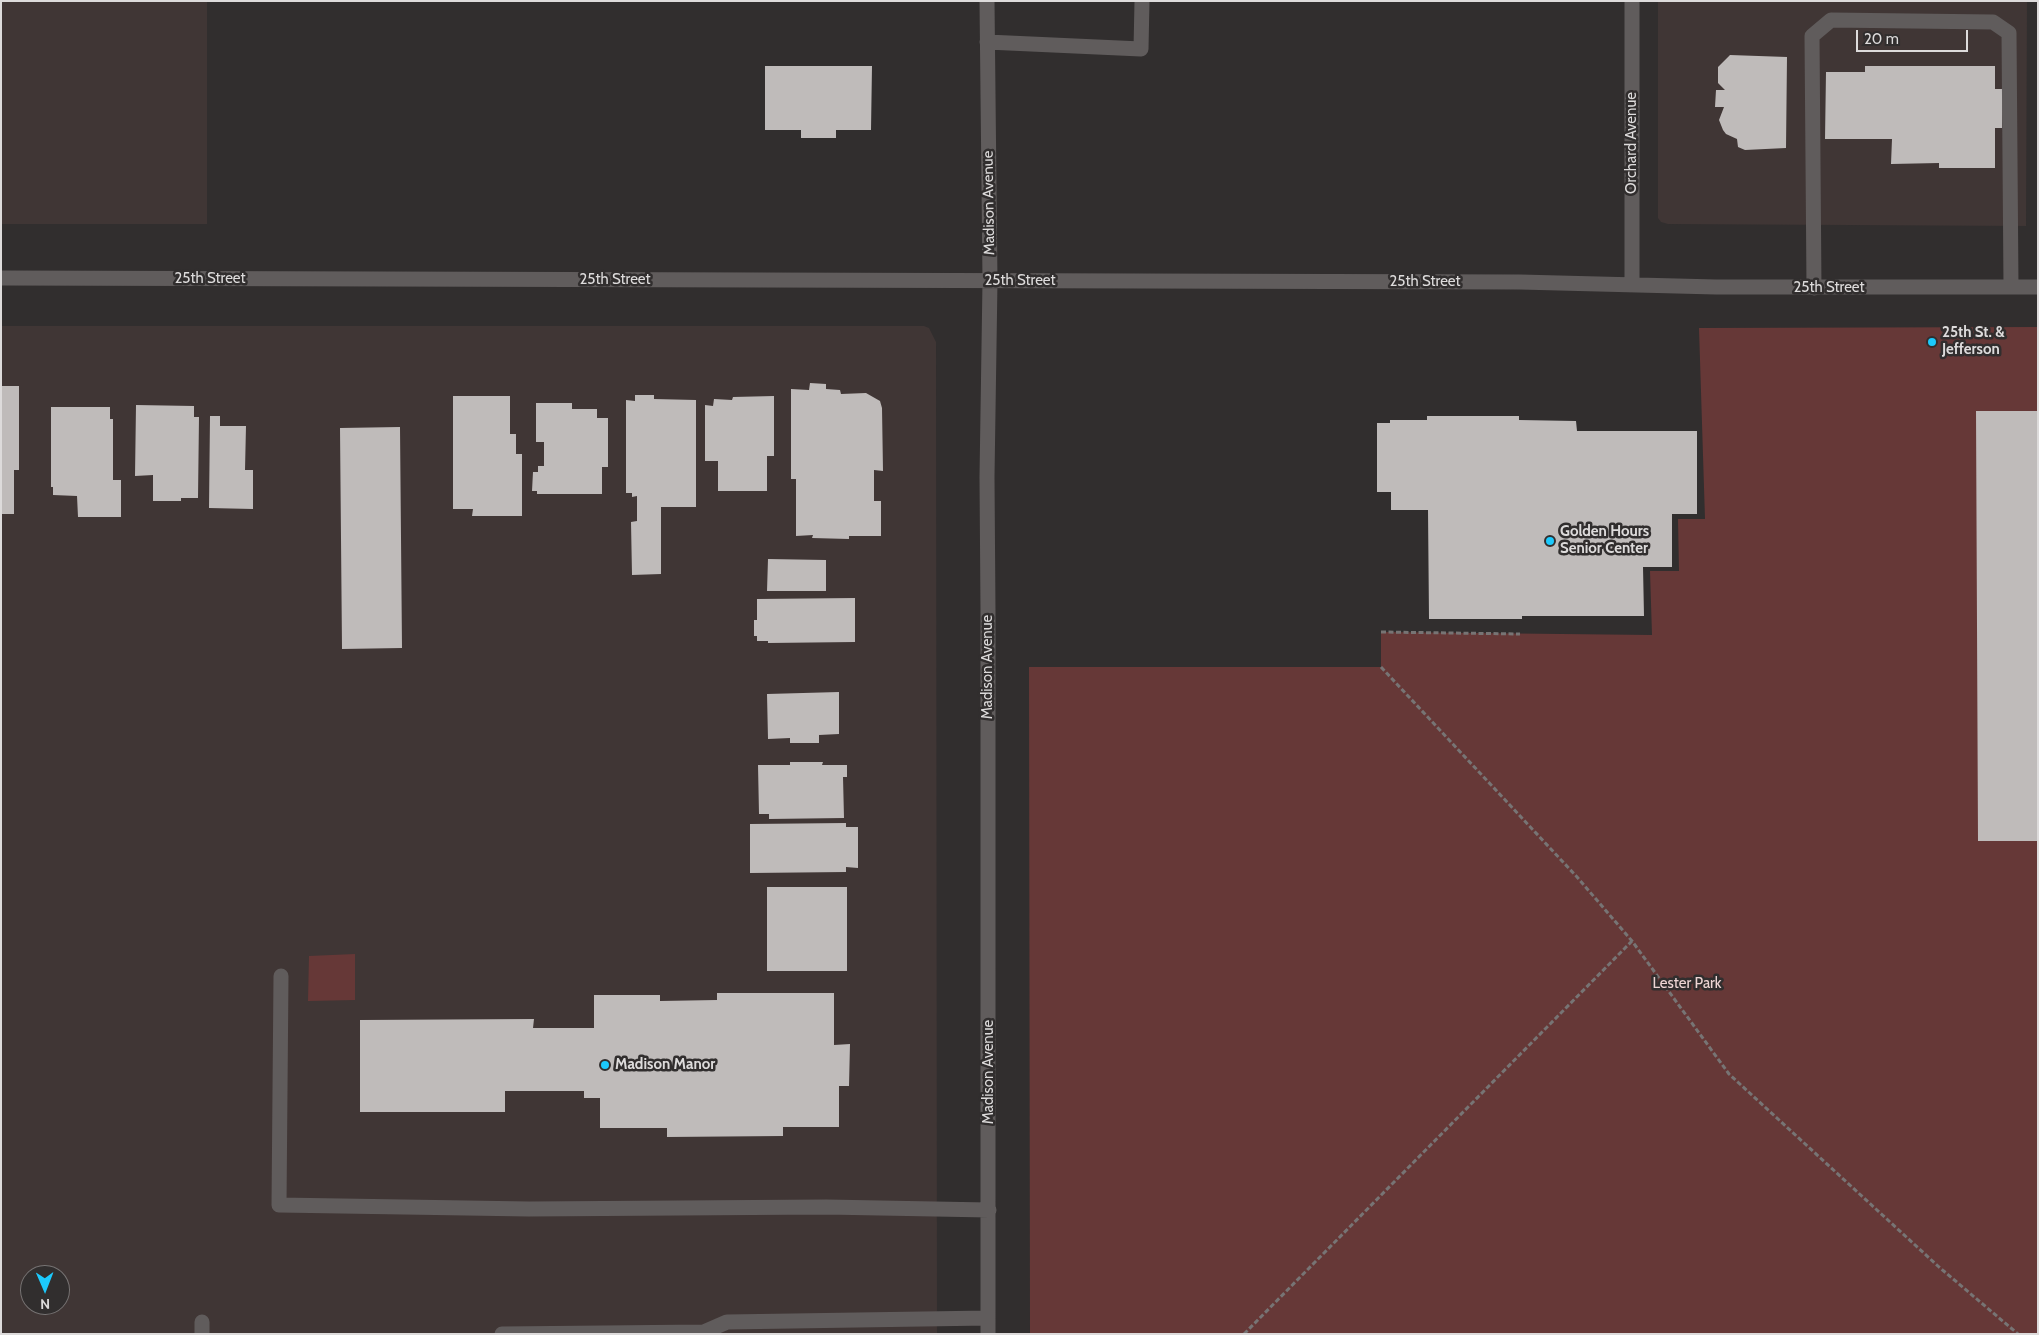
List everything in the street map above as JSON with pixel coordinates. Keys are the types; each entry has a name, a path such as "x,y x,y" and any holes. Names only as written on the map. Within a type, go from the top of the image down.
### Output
{"street":[{"name":"Madison Avenue","path":"987,1 990,281 986,477 988,612 988,1326"},
{"path":"987,42 1140,48 1142,1"},
{"name":"Orchard Avenue","path":"1632,1 1632,284"},
{"path":"1814,288 1812,36 1832,20 1994,22 2009,33 2011,287"},
{"name":"25th Street","path":"1,278 1520,282 1632,284 1674,287 2038,287"},
{"path":"281,976 278,1205 529,1209 826,1207 989,1210"},
{"path":"502,1334 704,1333 727,1322 988,1326"}],"path":[{"path":"1381,632 1520,634"},
{"path":"1381,667 1577,877 1632,941 1729,1074 1939,1268 2018,1334"},
{"path":"1244,1334 1632,941"}],"shaded area":[{"path":"1,1 207,1 207,224 1,224"},
{"path":"1658,1 2027,1 2026,226 1668,224 1661,222 1658,218"},
{"path":"1,326 924,326 929,328 936,342 937,1334 1,1334"}],"green space":[{"name":"Lester Park","path":"2038,327 2038,1334 1030,1334 1029,667 1381,667 1381,632 1652,635 1650,571 1679,571 1678,519 1705,519 1699,328"},
{"path":"355,954 355,1000 308,1001 309,956"}],"building":[{"path":"1730,55 1787,57 1786,148 1745,150 1738,147 1737,139 1726,134 1723,130 1719,120 1724,107 1715,107 1716,90 1725,90 1718,83 1718,67"},
{"path":"765,66 872,66 871,130 836,130 836,138 801,138 801,130 765,130"},
{"path":"1865,66 1995,66 1995,89 2003,89 2002,128 1995,128 1995,168 1939,168 1939,163 1891,164 1892,139 1825,139 1826,72 1865,72"},
{"path":"810,383 826,384 826,389 840,390 841,394 866,393 880,401 882,408 883,471 874,470 874,501 881,501 881,536 849,536 849,539 812,538 813,535 796,536 796,479 791,479 791,389 809,390"},
{"path":"1,386 19,386 19,470 14,470 14,514 1,514"},
{"path":"635,395 654,395 654,399 696,400 696,507 661,507 661,574 632,575 631,522 637,521 637,496 632,497 632,493 626,493 626,400 635,401"},
{"path":"453,396 510,396 510,434 516,434 516,454 522,454 522,516 472,516 473,509 453,509"},
{"path":"774,396 774,456 767,456 767,491 718,491 718,461 705,461 705,405 713,406 714,399 732,400 733,397"},
{"path":"536,403 572,403 572,409 597,409 597,418 608,418 608,467 602,467 602,494 537,494 537,491 532,491 533,472 538,472 538,466 544,466 544,442 536,442"},
{"path":"136,405 194,406 194,417 199,417 198,498 181,498 181,501 153,501 153,475 135,476"},
{"path":"51,407 110,407 110,419 113,419 113,480 121,480 121,517 78,517 77,496 53,495 53,487 51,487"},
{"path":"1976,411 2038,411 2038,841 1978,841"},
{"path":"210,416 220,416 220,426 246,426 245,470 253,470 253,509 209,508"},
{"name":"Golden Hours Senior Center","path":"1427,416 1519,416 1519,420 1576,421 1577,431 1697,431 1697,514 1672,514 1672,567 1643,567 1644,616 1522,616 1522,619 1429,619 1428,510 1391,510 1391,492 1377,492 1377,423 1390,423 1390,420 1427,420"},
{"path":"400,427 402,648 342,649 340,428"},
{"path":"768,559 826,560 826,591 767,591"},
{"path":"855,598 855,642 768,643 768,641 757,641 757,636 754,636 754,620 757,620 757,599"},
{"path":"839,692 839,734 819,735 819,743 790,743 790,738 768,739 767,694"},
{"path":"790,762 823,762 822,765 847,765 847,777 843,777 844,818 769,819 769,814 759,814 758,765 790,765"},
{"path":"846,823 846,827 858,827 858,868 846,867 846,872 750,873 750,824"},
{"path":"767,887 847,887 847,971 767,971"},
{"name":"Madison Manor","path":"717,993 834,993 834,1045 850,1044 849,1086 839,1086 839,1127 783,1127 783,1136 667,1137 667,1128 600,1128 600,1098 584,1098 584,1091 505,1091 505,1112 360,1112 360,1020 534,1019 533,1028 594,1028 594,995 660,995 660,1001 717,1000"}],"place":[{"name":"25th St. & Jefferson","path":"1932,342"},
{"name":"Golden Hours Senior Center","path":"1550,541"},
{"name":"Madison Manor","path":"605,1065"}]}
